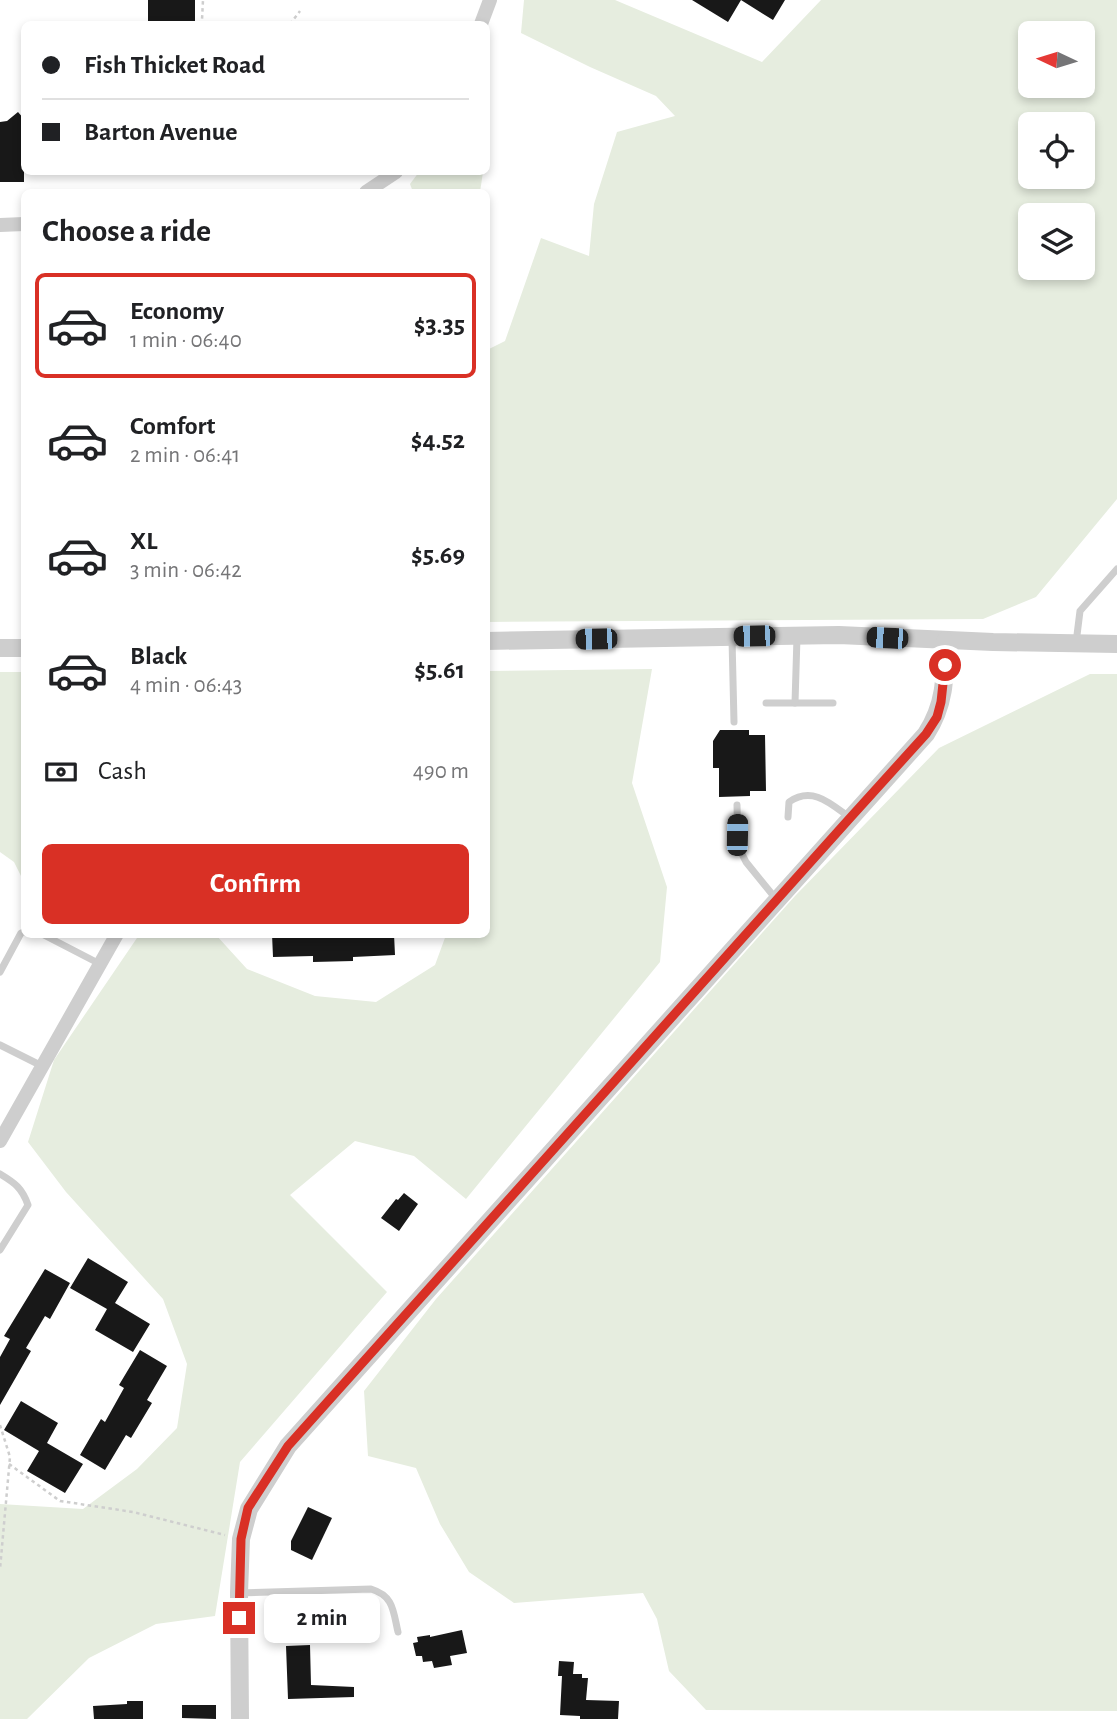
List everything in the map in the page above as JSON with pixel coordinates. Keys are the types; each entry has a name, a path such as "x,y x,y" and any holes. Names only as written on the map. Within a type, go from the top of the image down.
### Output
{"street":[{"path":"482,21 489,0"},
{"path":"370,189 392,175"},
{"path":"0,225 21,224"},
{"path":"490,641 839,635 945,641 1117,644"},
{"path":"240,1719 241,1539 248,1508 288,1446 914,749 937,717 943,685 945,641"},
{"path":"0,648 21,648"},
{"path":"0,1141 115,938"}],"lane":[{"path":"1076,643 1080,611 1117,569"},
{"path":"795,703 797,635"},
{"path":"732,637 734,722"},
{"path":"766,703 834,703"},
{"path":"788,817 789,802 797,797 812,796 824,799 850,818"},
{"path":"737,805 738,846 746,862 777,900"},
{"path":"0,972 21,933"},
{"path":"50,938 100,964"},
{"path":"0,1045 42,1066"},
{"path":"0,1174 23,1192 27,1205 0,1250"},
{"path":"239,1593 371,1588 391,1601 398,1632"}],"path":[{"path":"201,21 203,0"},
{"path":"292,21 300,11"},
{"path":"0,1425 10,1457 0,1569"},
{"path":"9,1464 60,1502 134,1512 241,1539"}],"shaded area":[{"path":"524,0 615,0 762,62 821,0 1117,0 1117,499 1036,597 983,619 490,622 490,348 505,341 541,238 589,256 594,204 617,132 675,116 656,96 521,33"},
{"path":"417,175 483,175 480,189 412,189 410,184"},
{"path":"652,669 632,783 667,887 660,962 466,1199 414,1156 355,1141 290,1195 387,1292 240,1462 215,1616 156,1624 89,1658 27,1719 0,1719 0,1504 83,1509 137,1469 177,1428 187,1364 163,1299 66,1192 28,1142 54,1060 137,938 219,938 247,969 315,996 376,1002 435,965 445,938 490,938 490,671"},
{"path":"0,672 21,672 21,876 14,862 0,852"},
{"path":"1090,674 1117,674 1117,1711 706,1710 669,1671 657,1619 643,1593 514,1603 469,1572 440,1524 416,1468 368,1456 364,1391 436,1299 795,896 939,748"}],"building":[{"path":"148,0 195,0 195,21 148,21"},
{"path":"692,0 741,0 728,22"},
{"path":"741,0 785,0 773,20"},
{"path":"18,112 21,116 21,175 24,175 24,182 0,182 0,122 7,121"},
{"path":"720,730 749,730 749,735 765,735 766,791 750,791 750,796 719,797 719,768 713,768 713,741"},
{"path":"272,938 394,938 395,955 353,957 353,961 313,962 313,956 273,957"},
{"path":"404,1193 418,1204 399,1231 381,1218"},
{"path":"88,1258 128,1282 115,1303 150,1324 133,1352 95,1330 107,1309 70,1288"},
{"path":"45,1269 70,1283 50,1319 45,1316 26,1348 31,1351 0,1405 0,1357 10,1339 4,1336"},
{"path":"140,1350 167,1366 147,1400 152,1403 131,1438 126,1435 105,1470 80,1455 101,1419 105,1422 124,1388 119,1385"},
{"path":"21,1401 58,1423 47,1443 83,1464 65,1493 27,1471 39,1451 4,1430"},
{"path":"308,1507 332,1518 312,1560 291,1550 291,1541"},
{"path":"462,1630 467,1653 450,1656 452,1665 434,1668 432,1661 423,1662 422,1656 416,1656 413,1643 418,1642 417,1637"},
{"path":"310,1645 311,1685 354,1687 354,1697 288,1699 286,1646"},
{"path":"559,1661 574,1662 573,1674 582,1674 582,1678 588,1678 586,1700 619,1701 618,1719 580,1719 580,1716 560,1715 562,1676 558,1676"},
{"path":"127,1701 143,1701 143,1719 94,1719 93,1706 127,1704"},
{"path":"182,1705 216,1705 216,1719 182,1718"}],"route":[{"path":"239,1618 241,1539 248,1508 288,1446 914,749 937,717 945,665"}]}
